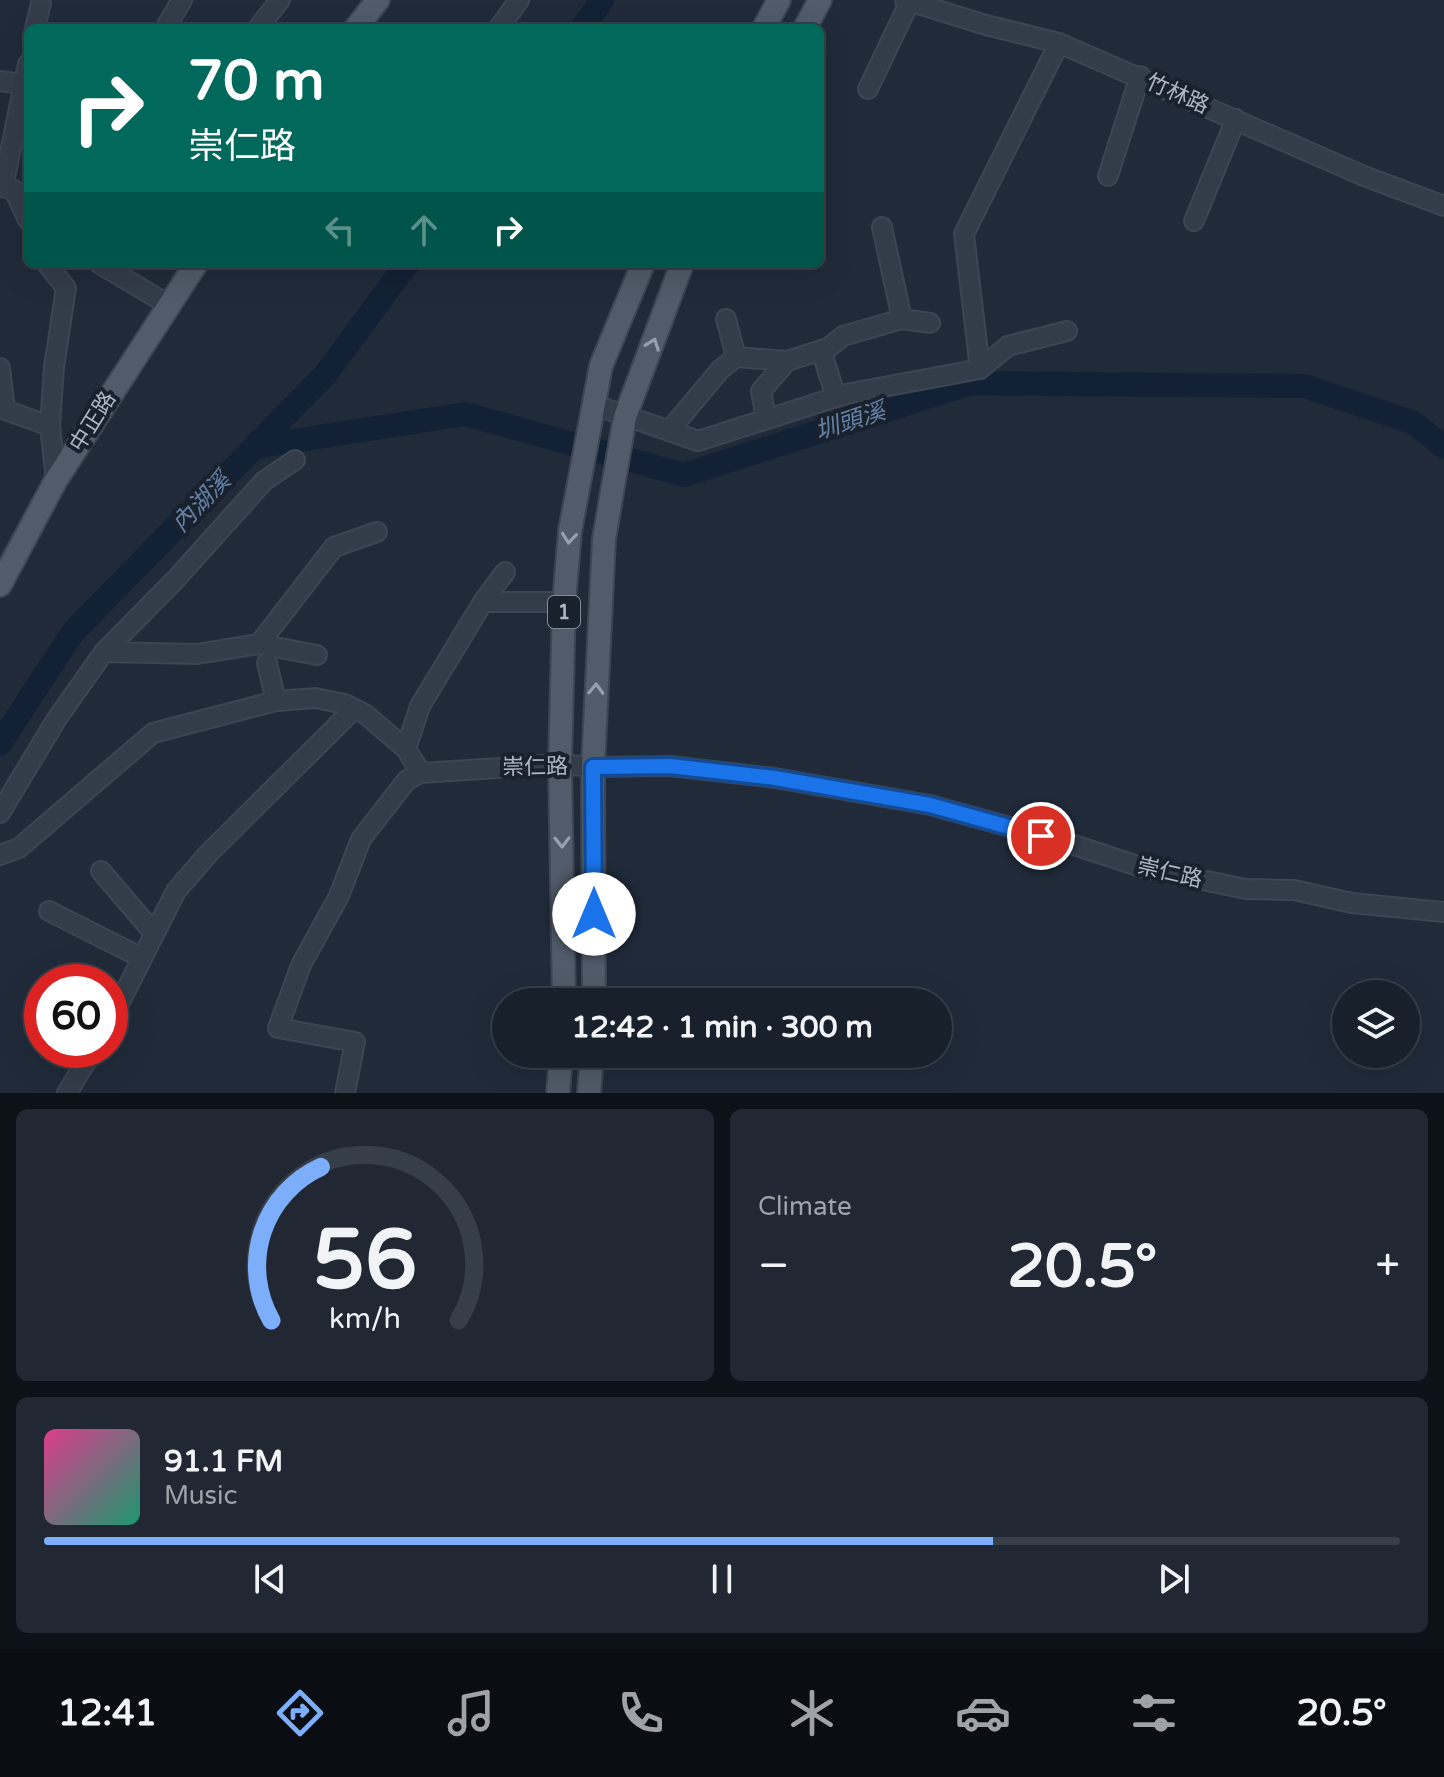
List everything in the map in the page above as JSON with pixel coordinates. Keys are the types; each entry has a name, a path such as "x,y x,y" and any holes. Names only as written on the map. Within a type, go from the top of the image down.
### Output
{"main road":[{"path":"360,24 378,0"},
{"path":"766,24 779,0"},
{"path":"807,24 820,0"},
{"name":"中正路","path":"0,585 56,480 193,268"},
{"name":"1","path":"564,988 560,764 564,602 570,531 601,366 641,268"},
{"name":"1","path":"594,988 593,767 603,555 613,476 625,417 681,268"},
{"path":"558,1093 560,1068"},
{"path":"589,1093 591,1068"}],"street":[{"path":"168,24 182,0"},
{"path":"502,24 519,0"},
{"path":"868,89 908,1"},
{"name":"竹林路","path":"908,1 1059,43 1364,176 1444,206"},
{"path":"260,24 273,2"},
{"path":"36,24 41,3"},
{"path":"980,369 964,234 1059,43"},
{"path":"1108,176 1140,76"},
{"path":"0,81 24,85"},
{"path":"24,94 2,187 14,190 24,211"},
{"path":"1194,221 1236,119"},
{"path":"882,227 902,319"},
{"path":"50,268 66,288 54,367 50,426 56,480"},
{"path":"107,268 169,305"},
{"path":"726,319 736,357"},
{"path":"669,431 720,370 736,357 787,361 821,350 843,336 902,319 930,323"},
{"path":"592,404 698,441 836,397 980,369 1008,346 1067,331"},
{"path":"821,350 836,397"},
{"path":"766,419 761,391 787,361"},
{"path":"0,368 5,410 50,426"},
{"path":"0,813 48,732 104,652 175,580 264,481 295,460"},
{"path":"259,644 334,547 377,532"},
{"path":"406,749 420,706 483,602 505,572"},
{"path":"483,602 564,602"},
{"path":"104,652 197,654 259,644 317,655"},
{"path":"267,663 276,701"},
{"path":"0,855 19,848 153,733 276,701 315,698 354,709 406,749 421,773 407,780 361,839 339,896 301,965 278,1028 355,1042 345,1093"},
{"path":"128,986 176,891 208,854 354,709"},
{"name":"崇仁路","path":"421,773 560,764 670,766 775,778 930,805 1158,871 1246,889 1294,890 1352,903 1444,912"},
{"path":"101,871 153,932"},
{"path":"49,911 142,958"},
{"path":"67,1093 82,1068"}],"waterway":[{"name":"內湖溪","path":"585,24 602,0"},
{"name":"內湖溪","path":"0,744 73,632 325,375 404,268"},
{"name":"圳頭溪","path":"255,447 465,414 684,475 971,383 1305,386 1414,423 1444,447"}],"route":[{"path":"594,914 593,767 670,766 775,778 930,805 1041,836"}]}
